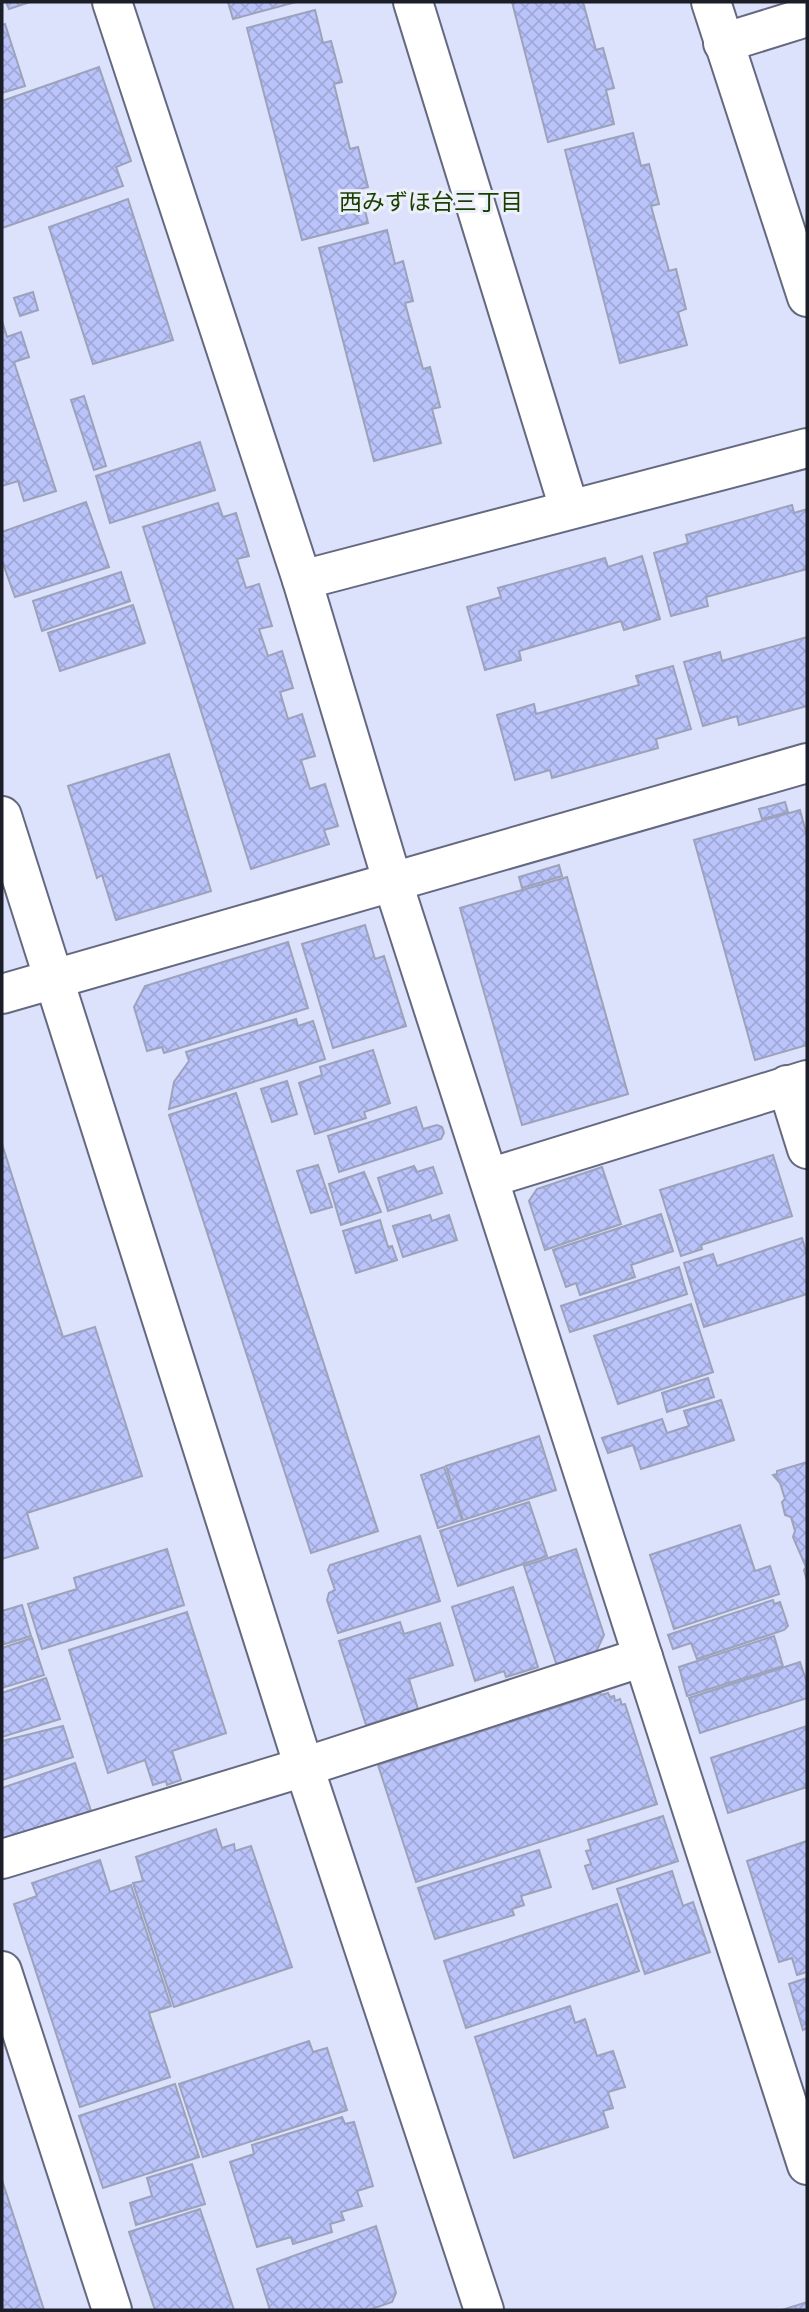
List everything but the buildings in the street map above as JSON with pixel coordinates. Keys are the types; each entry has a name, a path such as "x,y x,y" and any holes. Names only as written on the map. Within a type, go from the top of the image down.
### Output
{"street":[{"path":"112,2 302,580 392,880 643,1657 793,2068 807,2165"},
{"path":"413,2 569,508"},
{"path":"711,2 807,297"},
{"path":"723,43 807,18"},
{"path":"302,580 569,508 807,448"},
{"path":"2,993 807,763"},
{"path":"2,816 304,1767 484,2310"},
{"path":"489,1178 797,1082 807,1149"},
{"path":"2,1859 304,1767 643,1657"},
{"path":"2,1971 112,2310"}],"district":[{"name":"西みずほ台三丁目","path":"431,202"}]}
